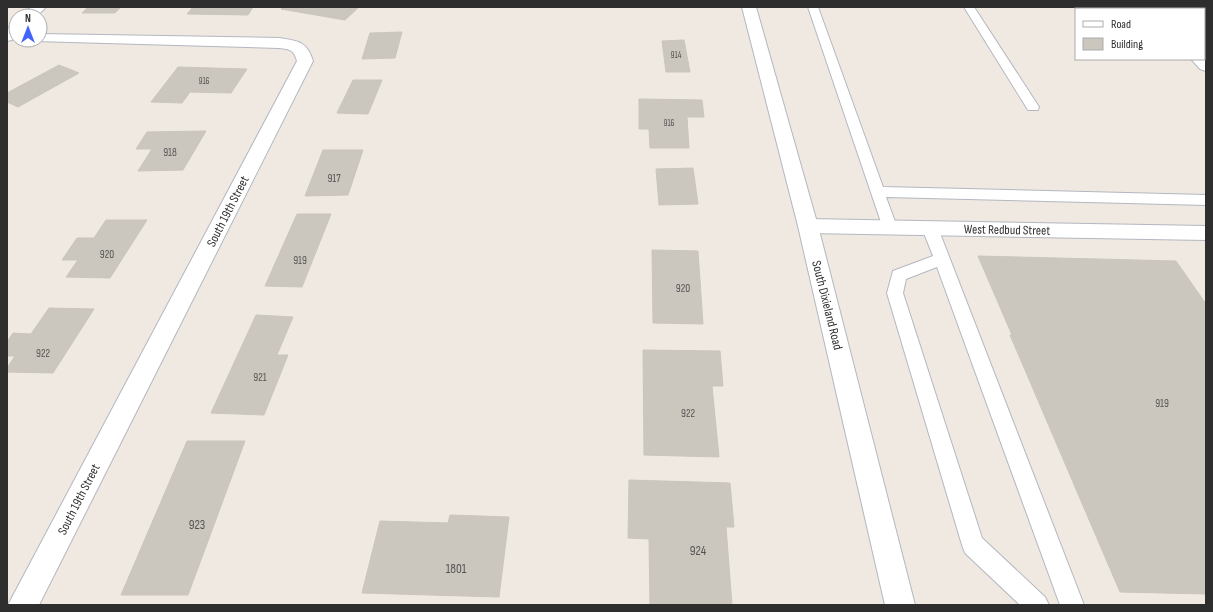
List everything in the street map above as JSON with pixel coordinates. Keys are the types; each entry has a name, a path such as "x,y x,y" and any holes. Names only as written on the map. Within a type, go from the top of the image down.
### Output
{"street":[{"name":"South Dixieland Road","path":"749,7 808,226 900,605"},
{"name":"South 19th Street","path":"23,605 305,61 302,51 294,45 279,43 48,38"},
{"name":"West Redbud Street","path":"808,226 1206,232"}],"lane":[{"path":"813,7 889,227"},
{"path":"969,7 1033,107"},
{"path":"877,192 1206,200"},
{"path":"930,228 1072,605"},
{"path":"942,259 899,275 894,293 973,545 1037,605"}],"building":[{"path":"88,7 121,7 115,13 82,13"},
{"path":"193,7 253,7 248,15 187,14"},
{"path":"283,7 359,7 345,20 281,9"},
{"path":"402,32 395,58 362,59 370,33"},
{"path":"684,40 690,72 666,72 662,41"},
{"path":"59,65 79,73 18,107 7,102 7,93"},
{"path":"178,67 247,69 231,93 190,92 182,103 151,102"},
{"path":"353,80 382,80 368,114 337,113"},
{"path":"639,99 702,100 704,117 687,117 689,148 650,148 649,129 639,129"},
{"path":"206,131 183,170 138,171 152,149 136,149 147,132"},
{"path":"323,150 363,150 348,195 305,196"},
{"path":"693,168 698,204 659,205 656,169"},
{"path":"297,214 331,214 302,287 265,286"},
{"path":"106,220 147,220 110,278 66,277 78,260 62,260 77,238 94,238"},
{"path":"652,250 698,251 703,324 653,323"},
{"path":"978,256 1176,261 1206,304 1206,594 1120,592 1010,335 1012,335"},
{"path":"49,308 94,309 53,373 7,372 7,368 15,356 7,356 7,342 13,333 31,334"},
{"path":"256,315 293,317 277,355 288,355 264,415 211,413"},
{"path":"643,350 720,351 723,386 712,386 719,457 644,455"},
{"path":"187,441 245,441 188,595 121,595"},
{"path":"629,480 730,483 734,527 726,527 732,605 650,605 649,539 628,538"},
{"path":"450,515 509,517 499,597 362,593 380,521 448,523"}]}
